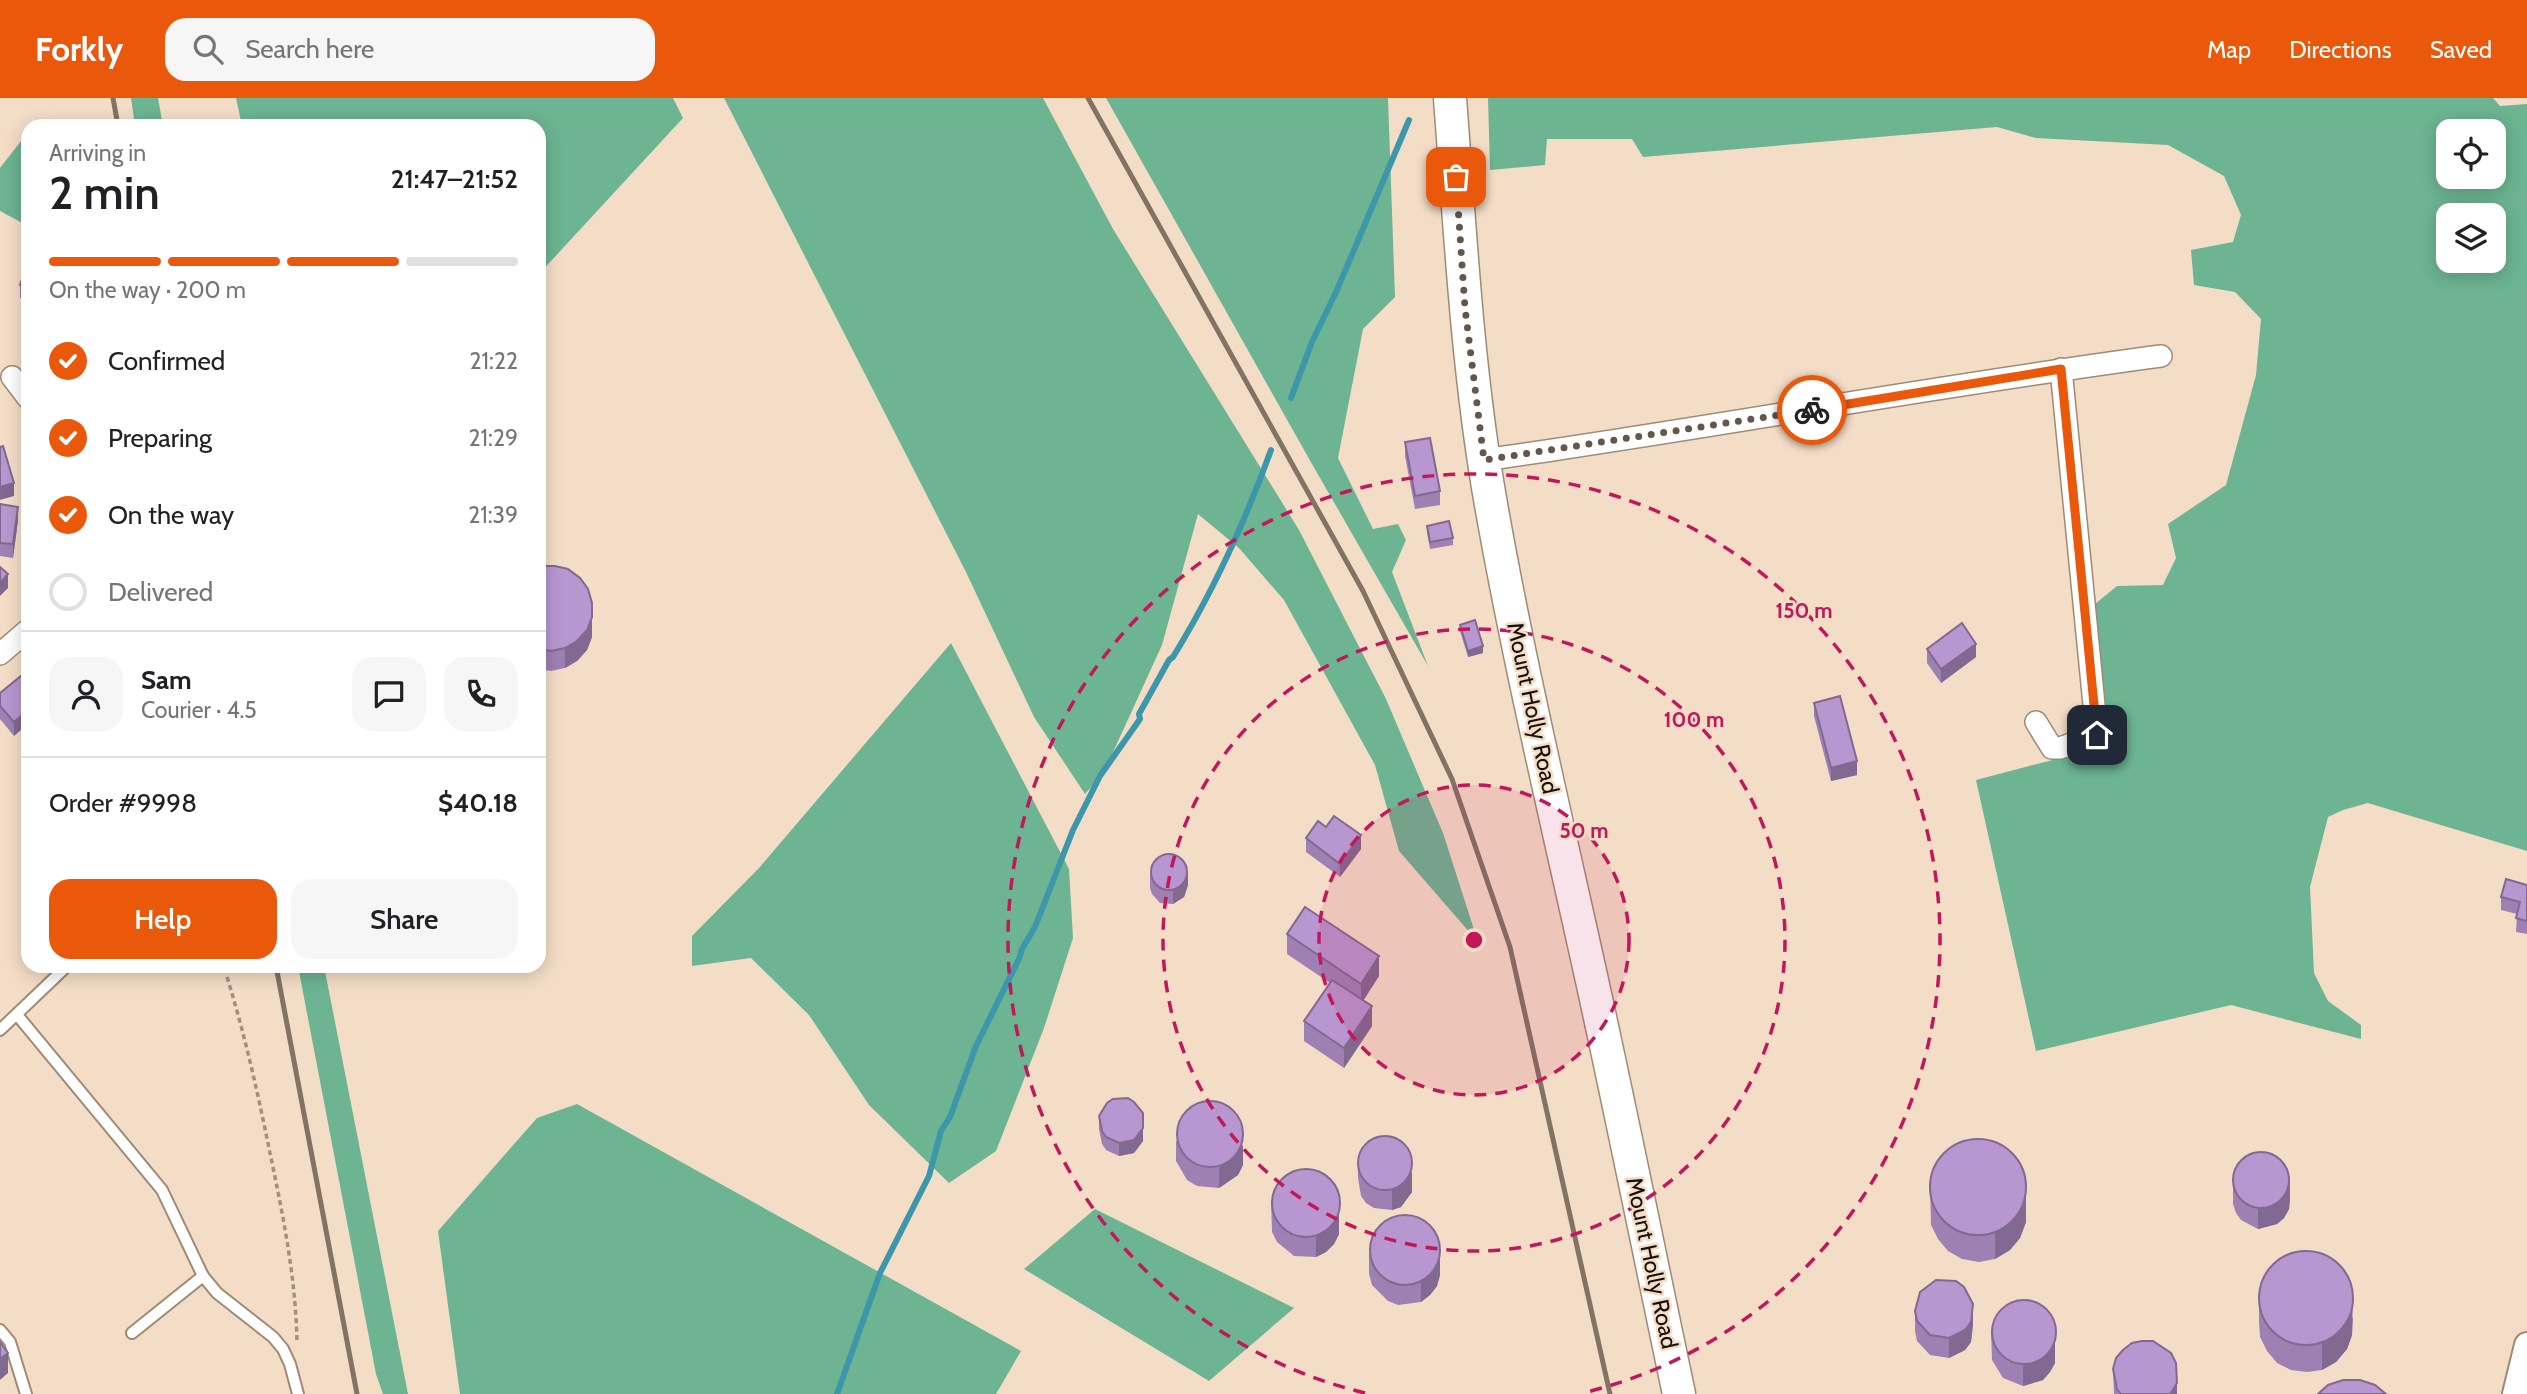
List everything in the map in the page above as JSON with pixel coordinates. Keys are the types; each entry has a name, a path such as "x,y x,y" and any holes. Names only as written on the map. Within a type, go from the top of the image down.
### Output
{"main road":[{"name":"Mount Holly Road","path":"1450,98 1465,308 1484,460 1531,706 1616,1090 1679,1394"}],"street":[{"path":"1484,460 1823,409 2061,369 2161,356"},
{"path":"2036,722 2052,748 2060,748 2097,735 2061,369"},
{"path":"12,377 21,389"},
{"path":"0,654 21,636"},
{"path":"2515,1394 2527,1345"}],"lane":[{"path":"0,1030 18,1016 60,973"},
{"path":"18,1016 162,1190 203,1276 218,1293 273,1337 283,1349 298,1394"},
{"path":"132,1333 203,1276"},
{"path":"0,1330 10,1342 26,1394"}],"path":[{"path":"227,977 243,1034 280,1199 291,1266 298,1344"}],"green space":[{"path":"131,98 158,98 162,119 134,119"},
{"path":"236,98 673,98 683,118 546,266 546,119 240,119"},
{"path":"724,98 1043,98 1113,229 1299,530 1386,699 1443,833 1478,942 1399,851 1375,765 1284,600 1239,548 1198,514 1162,645 1104,772 1085,794 1034,717 966,572"},
{"path":"1106,98 1388,98 1395,297 1363,329 1338,458 1373,529 1398,524 1406,540 1392,572 1428,666 1312,464"},
{"path":"1488,98 2493,98 2500,106 2527,104 2527,851 2368,803 2328,817 2310,887 2314,973 2328,1001 2361,1025 2361,1039 2231,1005 2036,1051 1976,780 2110,745 2095,604 2117,586 2163,585 2176,558 2168,524 2226,485 2256,375 2261,319 2235,292 2194,285 2191,250 2233,242 2241,215 2224,176 2168,145 2036,138 1997,127 1643,157 1632,139 1547,139 1545,165 1490,170"},
{"path":"21,141 21,222 0,211 0,168"},
{"path":"951,643 1069,869 1073,938 1044,1028 996,1151 949,1183 869,1105 809,1015 751,958 692,966 692,936 759,868"},
{"path":"299,973 325,973 408,1394 383,1394 376,1374"},
{"path":"577,1104 1021,1351 996,1394 460,1394 438,1231 537,1118"},
{"path":"1095,1209 1294,1308 1209,1381 1024,1269"}],"building":[{"path":"1430,438 1440,491 1415,496 1405,442"},
{"path":"3,446 14,483 0,487 0,447"},
{"path":"0,504 18,507 13,544 0,543"},
{"path":"1449,521 1453,538 1430,542 1427,526"},
{"path":"546,566 568,569 580,578 588,589 592,603 592,617 587,630 577,641 565,648 546,650"},
{"path":"0,567 8,574 0,583"},
{"path":"1475,620 1483,646 1468,651 1460,625"},
{"path":"1962,623 1976,644 1941,669 1927,649"},
{"path":"21,676 21,716 14,722 0,706 0,693"},
{"path":"1840,696 1857,761 1831,768 1814,703"},
{"path":"1334,816 1361,835 1340,864 1306,838 1318,821 1326,827"},
{"path":"1169,854 1182,859 1187,872 1182,885 1169,890 1156,885 1151,872 1156,859"},
{"path":"2506,879 2527,885 2527,921 2516,918 2520,902 2501,897"},
{"path":"1305,907 1379,956 1361,984 1287,934"},
{"path":"1332,980 1372,1006 1344,1048 1304,1021"},
{"path":"1128,1098 1143,1113 1143,1128 1134,1140 1119,1143 1106,1137 1099,1116 1113,1099"},
{"path":"1203,1101 1217,1101 1229,1106 1238,1115 1243,1134 1241,1147 1234,1158 1217,1167 1203,1167 1191,1162 1182,1153 1177,1141 1177,1127 1182,1115 1191,1106"},
{"path":"1385,1136 1404,1144 1412,1163 1404,1182 1385,1190 1366,1182 1358,1163 1366,1144"},
{"path":"1978,1139 1996,1143 2012,1153 2022,1169 2026,1187 2022,1205 2012,1221 1996,1231 1978,1235 1960,1231 1944,1221 1934,1205 1930,1187 1934,1169 1944,1153 1960,1143"},
{"path":"2255,1152 2267,1152 2281,1160 2289,1174 2287,1191 2281,1200 2267,1208 2255,1208 2238,1196 2233,1186 2233,1174 2245,1157"},
{"path":"1306,1169 1319,1172 1330,1179 1337,1190 1340,1203 1337,1216 1330,1227 1319,1234 1306,1237 1293,1234 1282,1227 1275,1216 1272,1203 1275,1190 1282,1179 1293,1172"},
{"path":"1412,1215 1425,1221 1434,1230 1438,1236 1438,1264 1430,1275 1419,1283 1398,1285 1380,1275 1372,1264 1370,1243 1380,1225 1391,1217"},
{"path":"2306,1251 2324,1255 2339,1265 2349,1280 2353,1298 2349,1316 2339,1331 2324,1341 2306,1345 2288,1341 2273,1331 2263,1316 2259,1298 2263,1280 2273,1265 2288,1255"},
{"path":"1936,1280 1956,1281 1964,1287 1973,1304 1971,1322 1965,1330 1949,1338 1930,1335 1917,1321 1915,1311 1920,1292"},
{"path":"2018,1300 2030,1300 2047,1309 2054,1320 2054,1344 2047,1355 2030,1364 2018,1364 2006,1359 1997,1350 1992,1338 1992,1326 1997,1314 2006,1305"},
{"path":"2153,1341 2171,1353 2176,1363 2177,1383 2170,1394 2121,1394 2117,1389 2113,1369 2116,1358 2132,1343"},
{"path":"0,1342 8,1353 0,1359"},
{"path":"2343,1380 2360,1380 2375,1385 2386,1394 2318,1394 2328,1385"}],"waterway":[{"path":"1291,398 1312,342 1409,120"},
{"path":"837,1394 880,1273 929,1176 941,1131 950,1117 976,1046 1035,927 1073,830 1100,776 1140,719 1139,714 1202,607 1239,530 1271,450"}],"railway":[{"path":"113,98 117,119"},
{"path":"1088,98 1363,591 1452,779 1510,947 1610,1394"},
{"path":"277,973 357,1394"}],"way so far":[{"path":"1456,177 1465,308 1484,460 1812,410"}],"route":[{"path":"1812,410 2061,369 2097,735"}]}
